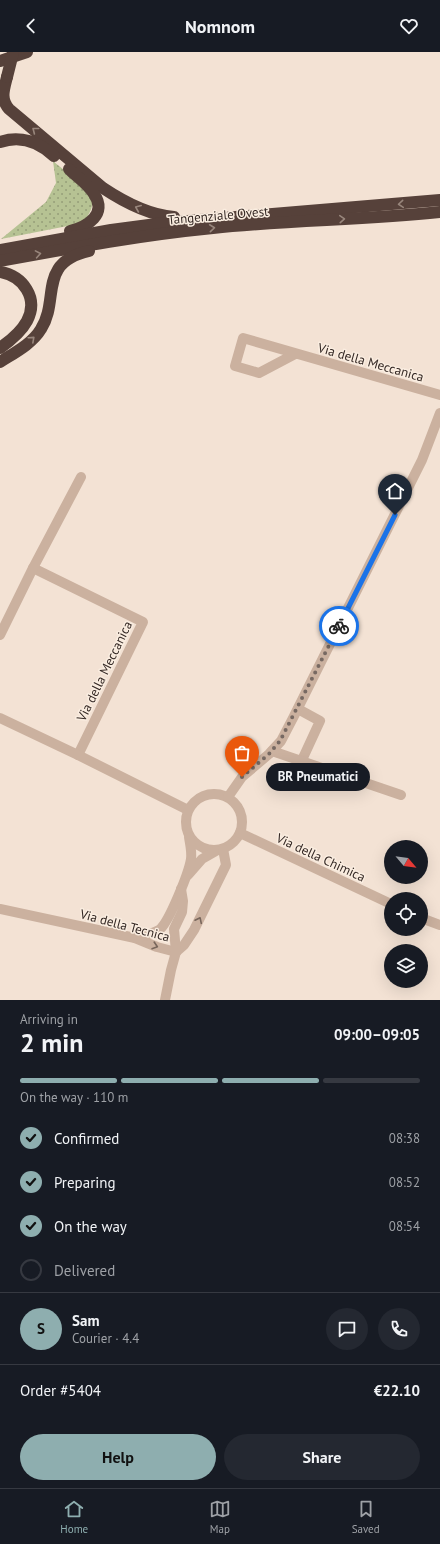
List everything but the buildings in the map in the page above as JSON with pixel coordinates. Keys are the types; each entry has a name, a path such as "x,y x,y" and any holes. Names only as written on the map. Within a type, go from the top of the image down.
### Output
{"highway":[{"path":"0,61 27,52"},
{"path":"4,76 3,96 5,105 103,188 126,202 155,214 204,219"},
{"path":"0,142 20,139 30,141 43,147 88,186 95,195 98,204 95,216 87,226 0,249"},
{"name":"Tangenziale Ovest","path":"0,249 111,230 164,223 440,200"},
{"name":"Tangenziale Ovest","path":"0,261 162,234 214,228 401,216 440,212"},
{"path":"0,362 30,341 40,330 46,316 53,278 63,264 75,256 86,252 162,234"},
{"path":"0,272 10,274 20,280 27,290 31,304 29,317 24,327 0,348"}],"street":[{"name":"Via della Meccanica","path":"295,354 259,373 235,366 243,338 440,395"},
{"path":"228,797 242,777 272,751 280,741 298,709 422,460 440,413"},
{"path":"0,635 33,568 81,478"},
{"name":"Via della Meccanica","path":"33,568 143,622 78,755"},
{"path":"298,709 320,721 302,760"},
{"path":"0,718 188,810"},
{"path":"272,751 401,795"},
{"path":"135,938 159,930 165,922 186,877 191,859 191,847 185,819 188,810 198,798 205,795 220,794 228,797 238,807 240,813 242,820 240,833 230,845 202,859 186,877"},
{"name":"Via della Chimica","path":"240,833 384,901"},
{"path":"189,836 196,845 205,850 220,850"},
{"name":"Via della Tecnica","path":"0,909 135,938 157,947 176,952 184,945 194,930 226,866 220,850"},
{"path":"165,1000 176,952 174,929 182,912 183,901 181,889"},
{"path":"428,921 440,926"}],"green space":[{"path":"53,161 81,184 90,195 92,206 83,223 1,239 46,202 56,183"}],"way so far":[{"path":"242,777 269,754 280,741 339,626"}],"place":[{"name":"BR Pneumatici","path":"242,777"}],"route":[{"path":"339,626 395,515"}]}
